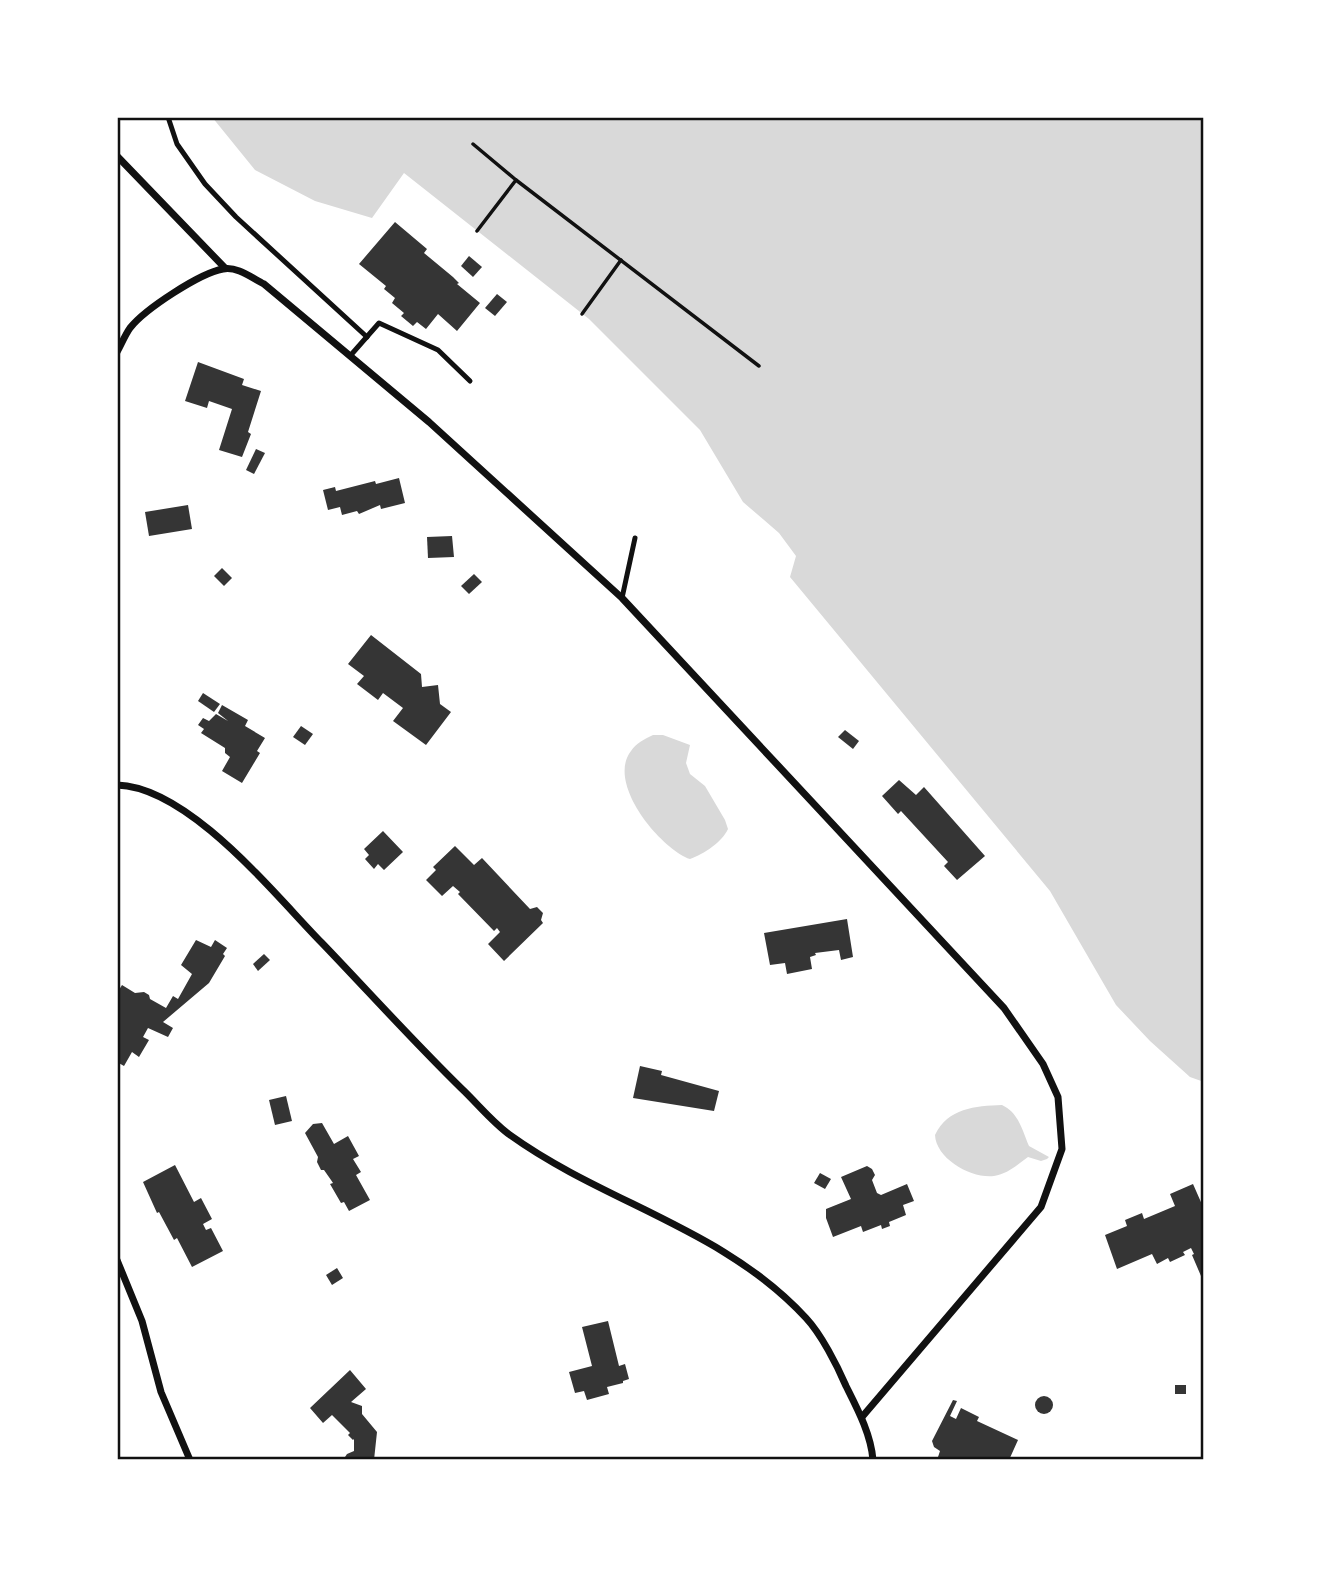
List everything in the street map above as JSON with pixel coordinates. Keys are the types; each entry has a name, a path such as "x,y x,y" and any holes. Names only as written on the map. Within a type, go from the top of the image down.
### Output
{"street":[{"path":"117,156 225,268"},
{"path":"117,352 130,328 164,299 200,278 225,268 240,271 264,284 429,422 622,598 1004,1008 1043,1065 1058,1097 1062,1149 1041,1207 862,1417"},
{"path":"117,785 131,785 165,798 222,839 425,1052 509,1135 584,1180 704,1238 759,1274 807,1319 841,1374 862,1417 873,1460"},
{"path":"117,1260 142,1321 161,1392 190,1460"}],"lane":[{"path":"168,117 177,144 205,184 236,217 367,337"},
{"path":"350,356 379,323 439,350 470,381"},
{"path":"622,598 635,538"}],"path":[{"path":"474,144 516,180 759,366"},
{"path":"477,231 516,180"},
{"path":"582,314 621,260"}],"shaded area":[{"path":"212,117 1204,117 1204,1082 1190,1077 1116,1005 1050,891 790,577 796,556 779,533 743,502 700,430 589,319 404,173 372,218 315,201 255,170"},
{"path":"653,735 663,735 690,745 686,763 690,774 705,786 728,829 712,847 690,859 678,853 652,828 640,813 625,780 625,764 631,751 638,743"},
{"path":"1002,1105 1016,1117 1029,1146 1049,1157 1047,1159 1041,1161 1028,1157 1004,1173 985,1176 966,1171 948,1159 937,1144 935,1135 947,1119 963,1110"}],"building":[{"path":"395,222 427,249 424,253 480,303 457,331 438,314 426,329 417,322 413,326 401,316 404,313 392,303 395,298 384,289 386,286 359,264"},
{"path":"469,256 482,267 473,277 461,266"},
{"path":"497,294 507,302 495,316 485,308"},
{"path":"198,362 244,379 242,385 261,391 248,432 251,434 242,457 219,450 232,409 209,401 207,408 185,401"},
{"path":"256,449 265,453 254,474 246,470"},
{"path":"399,478 405,503 381,509 380,505 359,514 357,511 342,515 340,507 328,510 323,490 335,487 336,491"},
{"path":"188,505 192,529 149,536 145,512"},
{"path":"452,536 454,557 428,558 427,537"},
{"path":"222,568 232,578 224,586 214,576"},
{"path":"474,574 482,582 469,594 461,586"},
{"path":"371,635 421,674 422,687 438,685 440,704 451,712 426,745 393,721 403,708 383,693 378,700 357,684 364,676 348,664"},
{"path":"203,693 220,704 214,712 198,701"},
{"path":"222,705 248,720 245,726 265,738 257,751 260,753 242,783 222,771 230,757 225,753 225,748 201,733 204,729 198,725 203,718 209,721 216,714 228,721 218,713"},
{"path":"301,726 313,734 305,745 293,737"},
{"path":"845,730 859,741 853,749 838,737"},
{"path":"899,780 916,795 924,787 985,856 957,880 944,866 948,862 901,811 898,814 882,796"},
{"path":"383,831 403,852 384,870 378,864 374,869 365,859 369,855 364,849"},
{"path":"455,846 474,865 482,858 530,909 537,907 543,913 543,923 504,961 488,944 500,932 497,928 494,931 453,886 442,896 426,880 436,870 433,867"},
{"path":"847,919 853,957 841,960 839,950 815,953 816,955 810,957 812,969 787,974 785,963 770,965 764,933"},
{"path":"196,940 211,947 215,940 227,948 209,983 163,1022 173,1028 168,1037 148,1028 143,1037 149,1040 139,1057 132,1052 124,1066 117,1062 117,1002 120,997 117,993 122,985 135,993 144,992 150,999 166,1008 173,996 178,999 192,974 181,965"},
{"path":"264,954 270,960 258,971 253,964"},
{"path":"640,1066 662,1071 661,1075 719,1091 714,1111 633,1098"},
{"path":"286,1096 292,1121 275,1125 269,1100"},
{"path":"322,1123 334,1144 348,1136 359,1156 353,1159 361,1172 356,1175 370,1200 349,1211 344,1202 341,1203 330,1184 333,1183 331,1180 324,1170 321,1170 318,1157 305,1133 313,1124"},
{"path":"175,1165 194,1202 201,1198 212,1219 203,1224 206,1230 211,1228 223,1251 192,1267 177,1238 174,1240 159,1212 157,1213 143,1182"},
{"path":"867,1166 875,1175 872,1180 877,1193 881,1195 907,1184 914,1201 903,1205 906,1215 889,1222 890,1226 882,1229 881,1225 863,1232 861,1226 833,1237 826,1218 826,1209 851,1199 841,1177"},
{"path":"820,1173 831,1179 825,1189 814,1183"},
{"path":"1193,1184 1204,1209 1204,1283 1191,1248 1183,1252 1185,1255 1170,1262 1168,1258 1157,1264 1152,1254 1117,1269 1105,1235 1127,1226 1125,1220 1142,1213 1144,1219 1175,1206 1170,1194"},
{"path":"337,1268 343,1278 332,1285 326,1275"},
{"path":"608,1321 619,1366 625,1364 629,1379 607,1387 609,1394 587,1400 584,1391 575,1393 569,1372 592,1366 582,1327"},
{"path":"350,1370 366,1389 351,1402 362,1406 362,1414 377,1432 374,1460 343,1460 347,1454 354,1451 354,1439 332,1415 323,1423 310,1408"},
{"path":"1175,1385 1186,1385 1186,1394 1175,1394"},
{"path":"1044,1396 1050,1399 1053,1405 1050,1411 1044,1414 1038,1411 1035,1405 1038,1399"},
{"path":"953,1400 957,1401 950,1416 956,1419 961,1408 979,1417 977,1421 1018,1440 1009,1460 937,1460 940,1451 934,1447 932,1441"}]}
